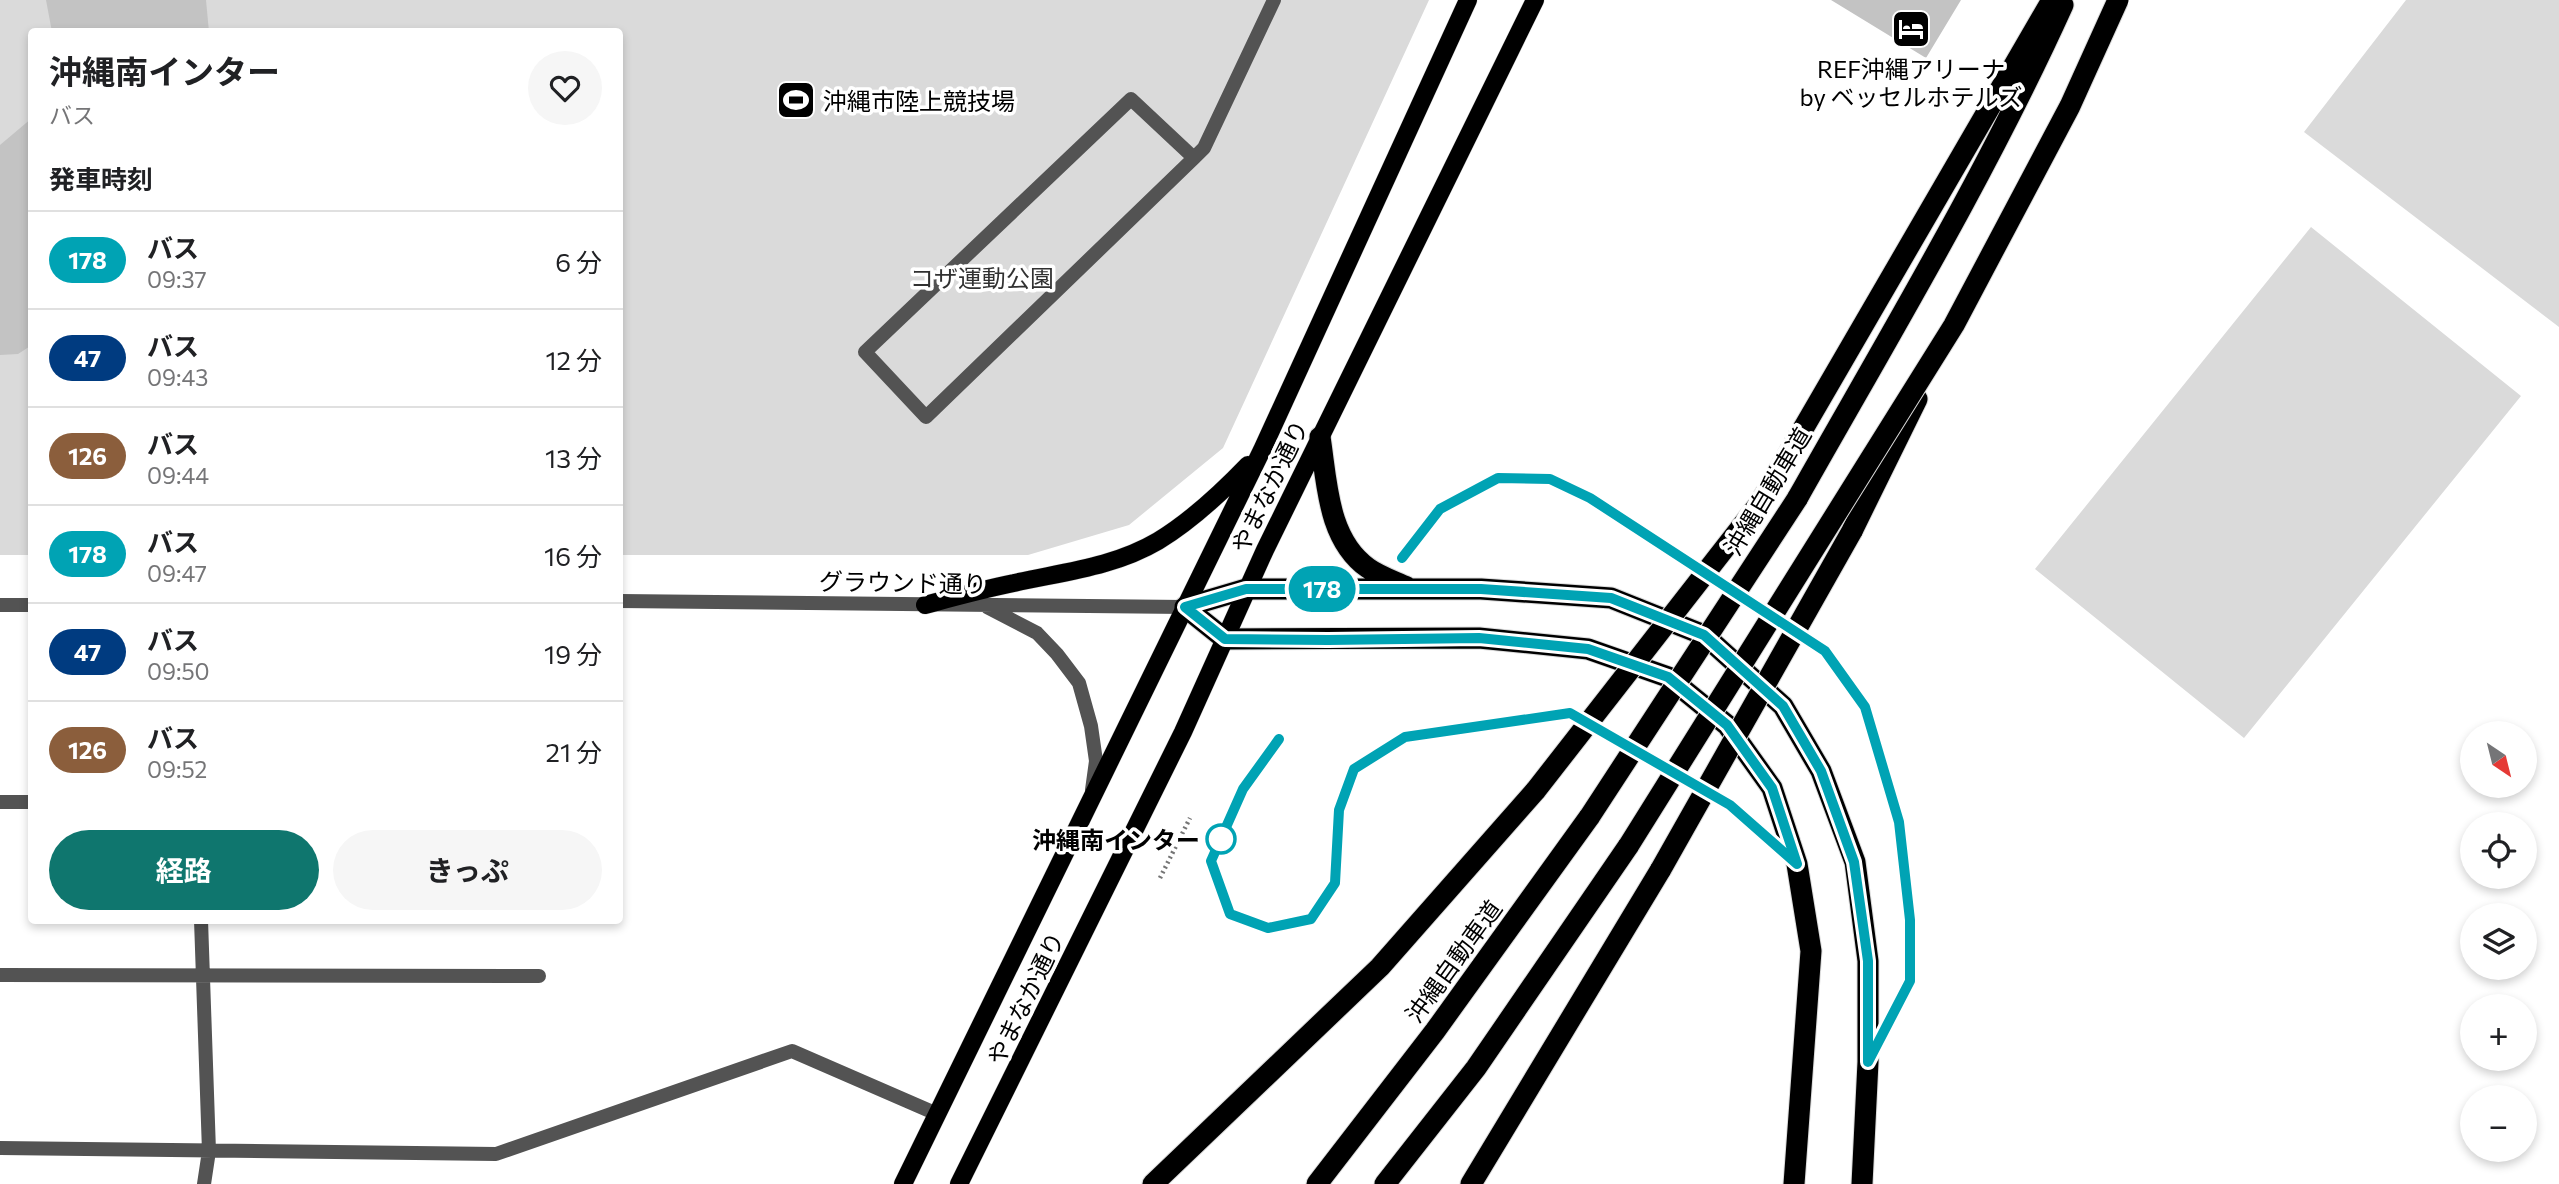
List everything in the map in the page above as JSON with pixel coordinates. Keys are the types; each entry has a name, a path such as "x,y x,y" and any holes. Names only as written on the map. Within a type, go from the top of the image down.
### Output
{"highway":[{"path":"1153,1184 1380,967 1536,790 1760,503 2052,0"},
{"name":"沖縄自動車道","path":"1317,1184 1435,1031 1590,816 1797,499 1967,199 2066,0"},
{"path":"1471,1184 1661,869 1852,531 1954,324 2070,106 2118,0"},
{"path":"1385,1184 1476,1068 1629,845 1954,324"},
{"path":"1320,437 1331,512 1346,545 1367,567 1412,590"},
{"path":"1185,607 1246,589 1481,589 1611,598 1704,635 1783,706 1821,771 1854,862 1868,961 1868,1062 1862,1184"},
{"path":"1185,607 1225,639 1479,638 1588,649 1668,677 1727,725 1772,788 1797,864 1811,951 1794,1184"}],"main road":[{"name":"やまなか通り","path":"902,1184 1262,450 1468,0"},
{"name":"やまなか通り","path":"959,1184 1178,743 1246,589 1535,0"},
{"path":"925,605 1014,583 1073,572 1131,554 1159,541 1224,489 1262,450"}],"street":[{"path":"1194,158 1131,99 864,352 926,417 1194,158 1204,148 1274,0"},
{"path":"1402,558 1440,509 1498,478 1550,479 1590,498 1825,651 1865,707 1899,822 1910,920 1910,981 1868,1062"},
{"name":"グラウンド通り","path":"623,601 1185,607"},
{"path":"0,605 28,605"},
{"path":"983,606 1037,632 1079,684 1091,726 1096,761 1090,802"},
{"path":"1279,739 1243,789 1211,861 1230,914 1268,928 1311,919 1335,883 1339,810 1354,769 1405,737 1570,713 1730,805 1797,864"},
{"path":"0,802 28,802"},
{"path":"201,924 209,1150 204,1184"},
{"path":"0,975 539,976"},
{"path":"0,1148 496,1154 792,1051 937,1114"}],"path":[{"path":"1160,878 1190,818"}],"green space":[{"name":"コザ運動公園","path":"0,0 1429,0 1223,448 1129,525 1028,555 623,555 623,28 28,28 28,555 0,555"},
{"path":"2406,0 2559,0 2559,327 2304,132"},
{"path":"2311,227 2521,396 2244,738 2035,569"}],"building":[{"path":"46,0 206,0 209,28 51,28"},
{"name":"REF沖縄アリーナ by ベッセルホテルズ","path":"1831,0 1961,0 1926,58"},
{"path":"28,121 28,348 18,354 0,355 0,145"}],"bus line":[{"name":"178","path":"1279,739 1243,789 1211,861 1230,914 1268,928 1311,919 1335,883 1339,810 1354,769 1405,737 1570,713 1730,805 1797,864 1772,788 1727,725 1668,677 1588,649 1479,638 1225,639 1185,607 1246,589 1481,589 1611,598 1704,635 1783,706 1821,771 1854,862 1868,961 1868,1062 1910,981 1910,920 1899,822 1865,707 1825,651 1590,498 1550,479 1498,478 1440,509 1402,558"}],"place":[{"name":"REF沖縄アリーナ by ベッセルホテルズ","path":"1911,29"},
{"name":"沖縄市陸上競技場","path":"796,100"},
{"name":"沖縄南インター","path":"1221,839"}]}
